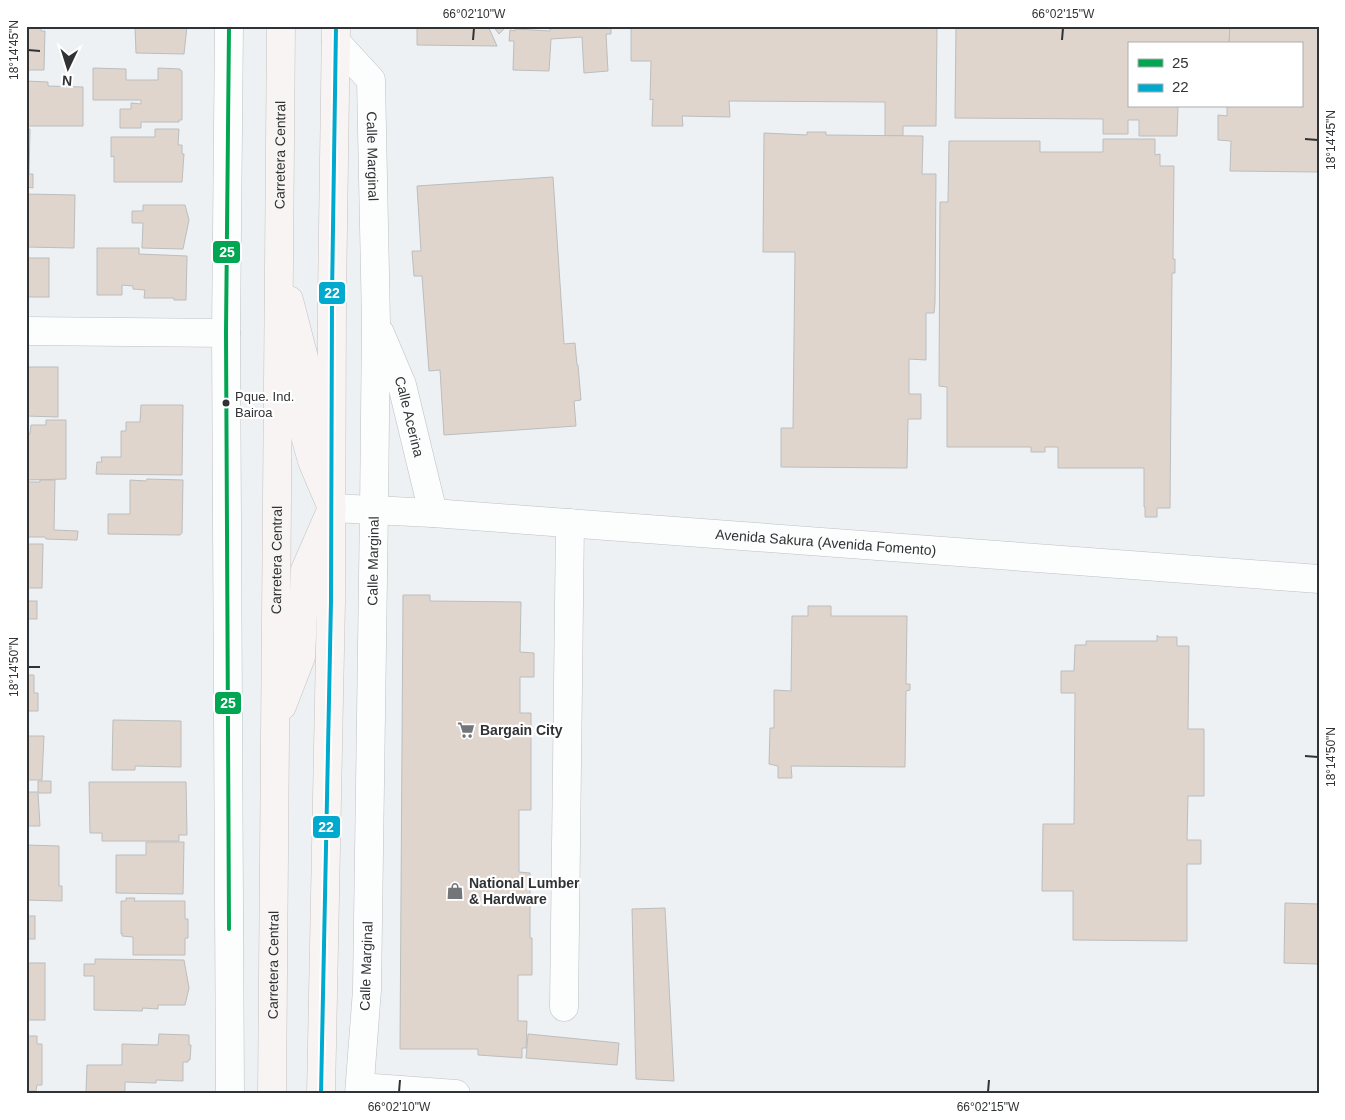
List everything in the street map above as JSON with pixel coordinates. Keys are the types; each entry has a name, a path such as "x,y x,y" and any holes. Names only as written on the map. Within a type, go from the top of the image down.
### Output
{"main road":[{"name":"Carretera Central","path":"272,1094 281,26"},
{"path":"321,1094 332,508 332,296 336,34"},
{"path":"275,724 300,657 305,570 332,508 312,461 304,432 304,358 280,263"}],"street":[{"path":"229,26 226,333 230,1094"},
{"name":"Calle Marginal","path":"336,34 371,80 376,323 374,510 367,990 359,1090"},
{"name":"Calle Acerina","path":"376,323 402,385 433,513"},
{"path":"26,331 226,333"},
{"name":"Avenida Sakura (Avenida Fomento)","path":"332,508 433,513 1319,578"},
{"path":"564,1007 570,523"},
{"path":"359,1090 456,1094"}],"building":[{"path":"26,26 41,26 41,31 45,31 44,70 26,70"},
{"path":"135,26 187,26 184,54 136,53"},
{"path":"396,26 488,26 497,46 417,45 417,27"},
{"path":"493,26 507,26 499,34"},
{"path":"550,26 611,26 611,34 606,34 608,71 584,73 582,37 551,39 549,71 513,70 514,41 509,41 510,30 550,31"},
{"path":"631,26 937,26 936,126 903,126 903,136 885,136 885,102 729,101 730,117 682,116 683,126 652,126 653,99 650,100 651,61 631,61"},
{"path":"956,26 1230,26 1229,42 1128,42 1128,108 1178,108 1177,136 1139,136 1139,120 1128,120 1128,134 1103,134 1103,119 955,118"},
{"path":"1230,26 1319,26 1319,172 1230,171 1231,141 1218,140 1218,115 1227,116 1227,108 1302,108 1302,42 1229,42"},
{"path":"93,68 126,69 126,80 158,80 158,68 180,69 182,71 182,120 179,120 179,122 141,122 141,128 120,128 120,109 131,109 131,103 141,104 141,100 93,100"},
{"path":"26,81 48,82 48,86 83,87 83,126 26,126"},
{"path":"26,129 30,129 29,174 33,174 33,188 26,187"},
{"path":"155,129 179,129 178,145 182,145 182,154 184,154 182,182 114,182 114,156 111,157 111,137 155,137"},
{"path":"807,132 826,132 826,135 923,136 922,174 936,174 934,313 926,313 926,360 909,359 909,394 921,394 921,419 908,419 907,468 781,467 781,428 793,428 795,252 763,252 764,133 807,135"},
{"path":"1103,139 1155,139 1155,155 1160,154 1160,166 1174,166 1173,259 1175,259 1175,273 1172,273 1170,508 1157,508 1157,517 1145,517 1144,468 1058,468 1058,447 1045,447 1045,452 1031,452 1031,447 947,447 947,387 939,386 940,202 948,202 949,141 1040,141 1040,152 1103,152"},
{"path":"553,177 564,344 575,343 578,365 581,400 574,401 576,426 444,435 440,370 429,371 422,276 414,276 412,251 421,251 417,186"},
{"path":"26,194 75,195 74,248 26,247"},
{"path":"143,205 185,205 189,220 183,249 142,248 143,223 132,223 132,211 143,211"},
{"path":"97,248 139,248 139,254 187,256 186,300 144,298 145,290 133,289 133,286 122,285 122,295 97,295"},
{"path":"26,258 49,258 49,297 26,297"},
{"path":"26,367 58,367 58,417 26,416"},
{"path":"141,405 183,405 182,475 96,474 97,462 102,462 101,457 121,457 121,431 126,431 126,422 140,422"},
{"path":"46,420 66,420 66,479 26,480 26,434 30,434 31,425 46,425"},
{"path":"147,479 183,480 182,533 180,535 108,534 108,514 130,514 130,480 146,481"},
{"path":"40,480 55,480 54,530 78,531 77,540 26,537 26,482 40,482"},
{"path":"26,544 43,544 42,588 26,588"},
{"path":"403,595 430,595 430,601 521,602 520,652 534,653 534,677 520,677 520,713 531,713 531,810 519,810 519,872 530,873 530,938 532,938 532,975 518,975 518,1021 527,1021 526,1048 522,1048 522,1058 478,1055 478,1049 400,1049"},
{"path":"26,601 37,601 37,619 26,619"},
{"path":"808,606 831,606 831,616 907,616 906,684 910,684 910,690 906,691 905,767 791,766 792,778 778,778 778,766 769,764 770,728 774,728 774,690 791,691 792,616 808,616"},
{"path":"1157,635 1159,637 1177,637 1177,646 1189,646 1188,729 1204,729 1204,796 1188,796 1187,840 1201,840 1201,864 1187,864 1187,941 1073,940 1073,891 1042,891 1043,824 1074,824 1075,693 1061,693 1061,671 1074,671 1075,645 1086,645 1086,641 1157,641"},
{"path":"26,675 34,675 34,693 38,693 38,711 26,711"},
{"path":"113,720 181,721 181,767 135,766 135,770 112,770"},
{"path":"26,736 44,736 42,780 26,780"},
{"path":"38,781 51,781 51,793 38,793 40,826 26,826 26,792 38,792"},
{"path":"89,782 186,782 187,835 179,835 179,841 102,841 102,833 90,833"},
{"path":"146,842 184,842 183,894 116,893 116,855 146,855"},
{"path":"26,845 59,846 59,886 62,886 62,901 26,900"},
{"path":"126,898 135,898 134,901 185,901 185,919 188,919 188,938 185,938 185,955 133,955 133,937 122,936 121,934 121,901 126,901"},
{"path":"1285,903 1319,904 1319,964 1284,963"},
{"path":"665,908 674,1081 636,1079 632,909"},
{"path":"26,916 35,916 35,939 26,939"},
{"path":"95,959 184,960 189,988 185,1005 158,1005 158,1009 143,1008 142,1011 94,1010 94,976 84,976 84,964 95,964"},
{"path":"26,963 45,963 45,1020 26,1020"},
{"path":"159,1034 189,1035 189,1045 191,1045 190,1060 183,1062 183,1081 156,1080 156,1083 125,1082 125,1093 86,1092 87,1065 122,1065 122,1044 158,1045"},
{"path":"528,1034 619,1043 617,1065 526,1058"},
{"path":"26,1036 37,1036 37,1044 42,1044 42,1085 37,1085 36,1091 26,1091"}],"transit line":[{"name":"25","path":"229,26 226,333 229,929"},
{"name":"22","path":"321,1094 331,601 332,296 336,26"}],"place":[{"name":"Pque. Ind. Bairoa","path":"226,403"},
{"name":"Bargain City","path":"466,730"},
{"name":"National Lumber & Hardware","path":"455,891"}]}
